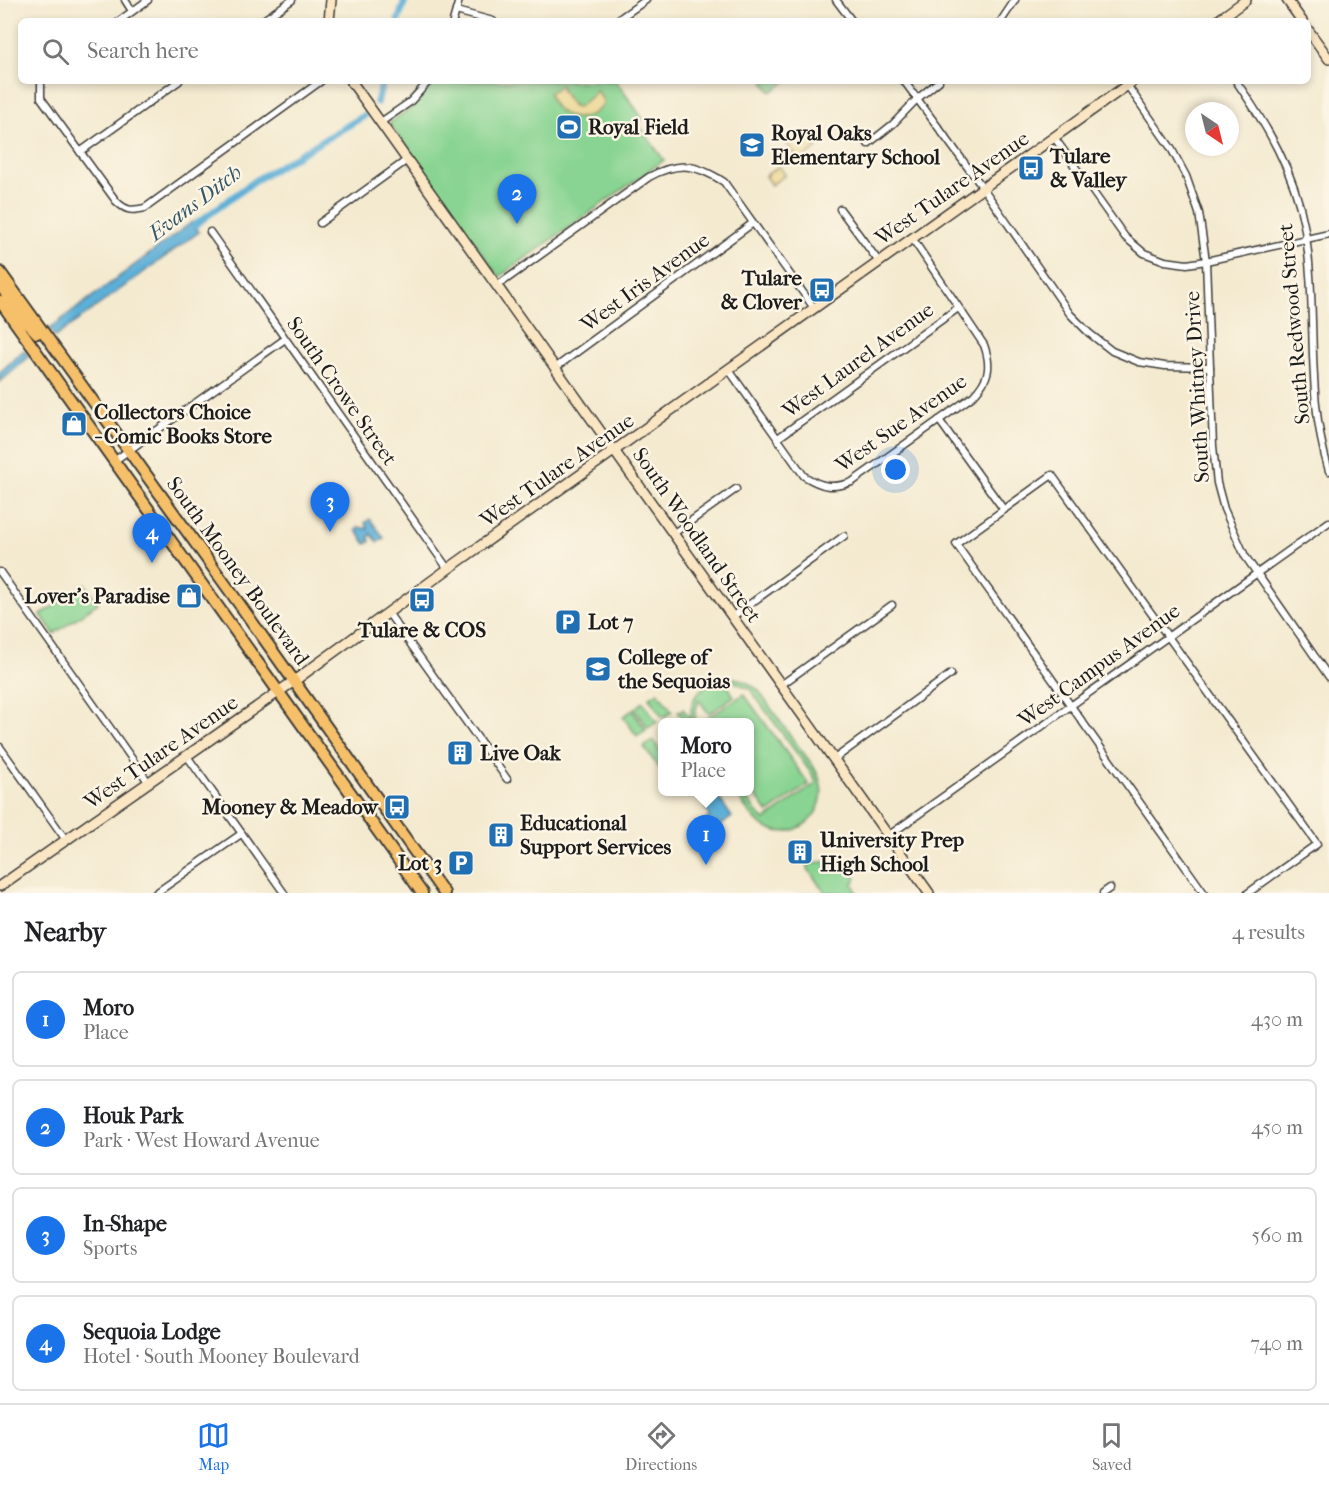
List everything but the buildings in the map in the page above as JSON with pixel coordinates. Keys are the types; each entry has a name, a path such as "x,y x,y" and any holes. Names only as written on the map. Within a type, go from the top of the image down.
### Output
{"main road":[{"name":"South Mooney Boulevard","path":"0,272 444,893"},
{"path":"0,285 25,320 68,367"},
{"name":"South Mooney Boulevard","path":"0,301 423,893"}],"street":[{"path":"124,0 132,11"},
{"path":"123,18 148,0"},
{"path":"266,18 291,0"},
{"path":"329,18 331,0"},
{"path":"454,18 459,0"},
{"path":"620,18 646,0"},
{"path":"836,0 850,18"},
{"path":"1003,18 1015,0"},
{"path":"1221,18 1246,0"},
{"path":"1287,0 1300,18"},
{"path":"456,11 482,18"},
{"path":"1311,33 1325,46 1329,59"},
{"path":"80,152 175,84"},
{"path":"41,85 41,98 116,201 122,208 131,211 145,208 317,84"},
{"name":"South Woodland Street","path":"353,84 929,893"},
{"path":"381,122 410,102 426,84"},
{"path":"906,84 983,188 1070,314 1112,351 1139,362 1165,366 1210,367"},
{"path":"868,144 935,84"},
{"name":"West Tulare Avenue","path":"0,886 279,692 1129,84"},
{"name":"South Whitney Drive","path":"1131,84 1186,176 1199,213 1206,261 1213,446 1217,483 1224,509 1236,540 1256,573 1329,677"},
{"name":"South Redwood Street","path":"1238,84 1263,119 1280,150 1299,202 1309,258 1317,418 1329,471"},
{"path":"1054,137 1125,237 1144,253 1165,261 1187,264 1206,261 1329,234"},
{"path":"320,223 408,160"},
{"path":"497,286 649,177 663,170 689,166 707,171 724,182 814,308"},
{"path":"840,208 879,262"},
{"name":"West Iris Avenue","path":"555,368 753,223"},
{"name":"South Crowe Street","path":"210,232 448,569"},
{"path":"912,238 958,308"},
{"name":"West Sue Avenue","path":"778,438 804,476 817,484 839,487 852,482 973,396 989,372 989,358 984,345 958,308"},
{"name":"West Laurel Avenue","path":"778,438 958,308"},
{"path":"114,461 285,339"},
{"path":"729,370 778,438"},
{"path":"939,420 1004,510"},
{"path":"1204,893 956,544 1052,475 1317,844 1248,893"},
{"path":"674,533 736,489"},
{"name":"West Campus Avenue","path":"888,836 1329,522"},
{"path":"732,617 844,536"},
{"path":"0,572 149,783"},
{"path":"781,685 892,605"},
{"path":"388,614 507,778"},
{"path":"833,760 951,674"},
{"path":"0,747 66,840"},
{"path":"187,756 284,893"},
{"path":"156,893 241,834"},
{"path":"1103,893 1110,888"}],"green space":[{"path":"433,84 618,84 643,119 638,124 664,160 499,277 389,123 415,105"},
{"path":"765,84 783,84 771,92"},
{"path":"85,584 98,603 54,634 41,615"},
{"path":"722,677 732,678 741,680 758,690 812,764 817,772 822,792 816,813 801,827 780,832 769,829 749,813 738,796 745,796 765,820 816,783 814,777 750,689 735,682 725,682 734,696 709,714 699,700 696,718 691,718 695,698 709,683"},
{"path":"658,692 672,711 663,718 649,698"},
{"path":"744,694 809,784 768,813 754,794 754,718 708,718"},
{"path":"643,702 657,722 648,728 634,709"},
{"path":"683,709 690,718 683,718 678,712"},
{"path":"632,710 646,730 637,736 623,717"},
{"path":"653,740 658,748 658,767 644,747"},
{"path":"843,859 856,878 853,884 857,893 825,893 808,869 808,864"}],"sand":[{"path":"561,85 562,91 573,106 578,107 596,90 604,102 598,110 582,118 565,115 558,110 549,93"},
{"path":"805,131 817,148 800,161 787,144"},
{"path":"779,166 785,175 771,185 765,176"}],"water":[{"path":"192,222 199,232 55,337 49,329"},
{"path":"24,350 29,357 0,382 0,372"},
{"path":"370,519 384,538 378,542 371,534 370,542 366,544 356,530 359,527 368,529 365,523"},
{"path":"719,798 732,817 712,832 704,821 710,816 705,808"}],"waterway":[{"name":"Evans Ditch","path":"399,18 405,0"},
{"name":"Evans Ditch","path":"377,102 382,84"},
{"name":"Evans Ditch","path":"188,230 256,180 364,116"}],"place":[{"name":"Royal Field","path":"569,127"},
{"name":"Royal Oaks Elementary School","path":"752,145"},
{"name":"Tulare & Valley","path":"1031,168"},
{"name":"Houk Park","path":"517,224"},
{"name":"Tulare & Clover","path":"822,290"},
{"name":"Collectors Choice - Comic Books Store","path":"74,424"},
{"name":"In-Shape","path":"330,532"},
{"name":"Sequoia Lodge","path":"152,563"},
{"name":"Lover's Paradise","path":"189,596"},
{"name":"Tulare & COS","path":"422,600"},
{"name":"Lot 7","path":"568,622"},
{"name":"College of the Sequoias","path":"598,669"},
{"name":"Live Oak","path":"460,753"},
{"name":"Mooney & Meadow","path":"397,807"},
{"name":"Educational Support Services","path":"501,835"},
{"name":"University Prep High School","path":"800,852"},
{"name":"Lot 3","path":"461,863"},
{"name":"Moro","path":"706,865"}]}
